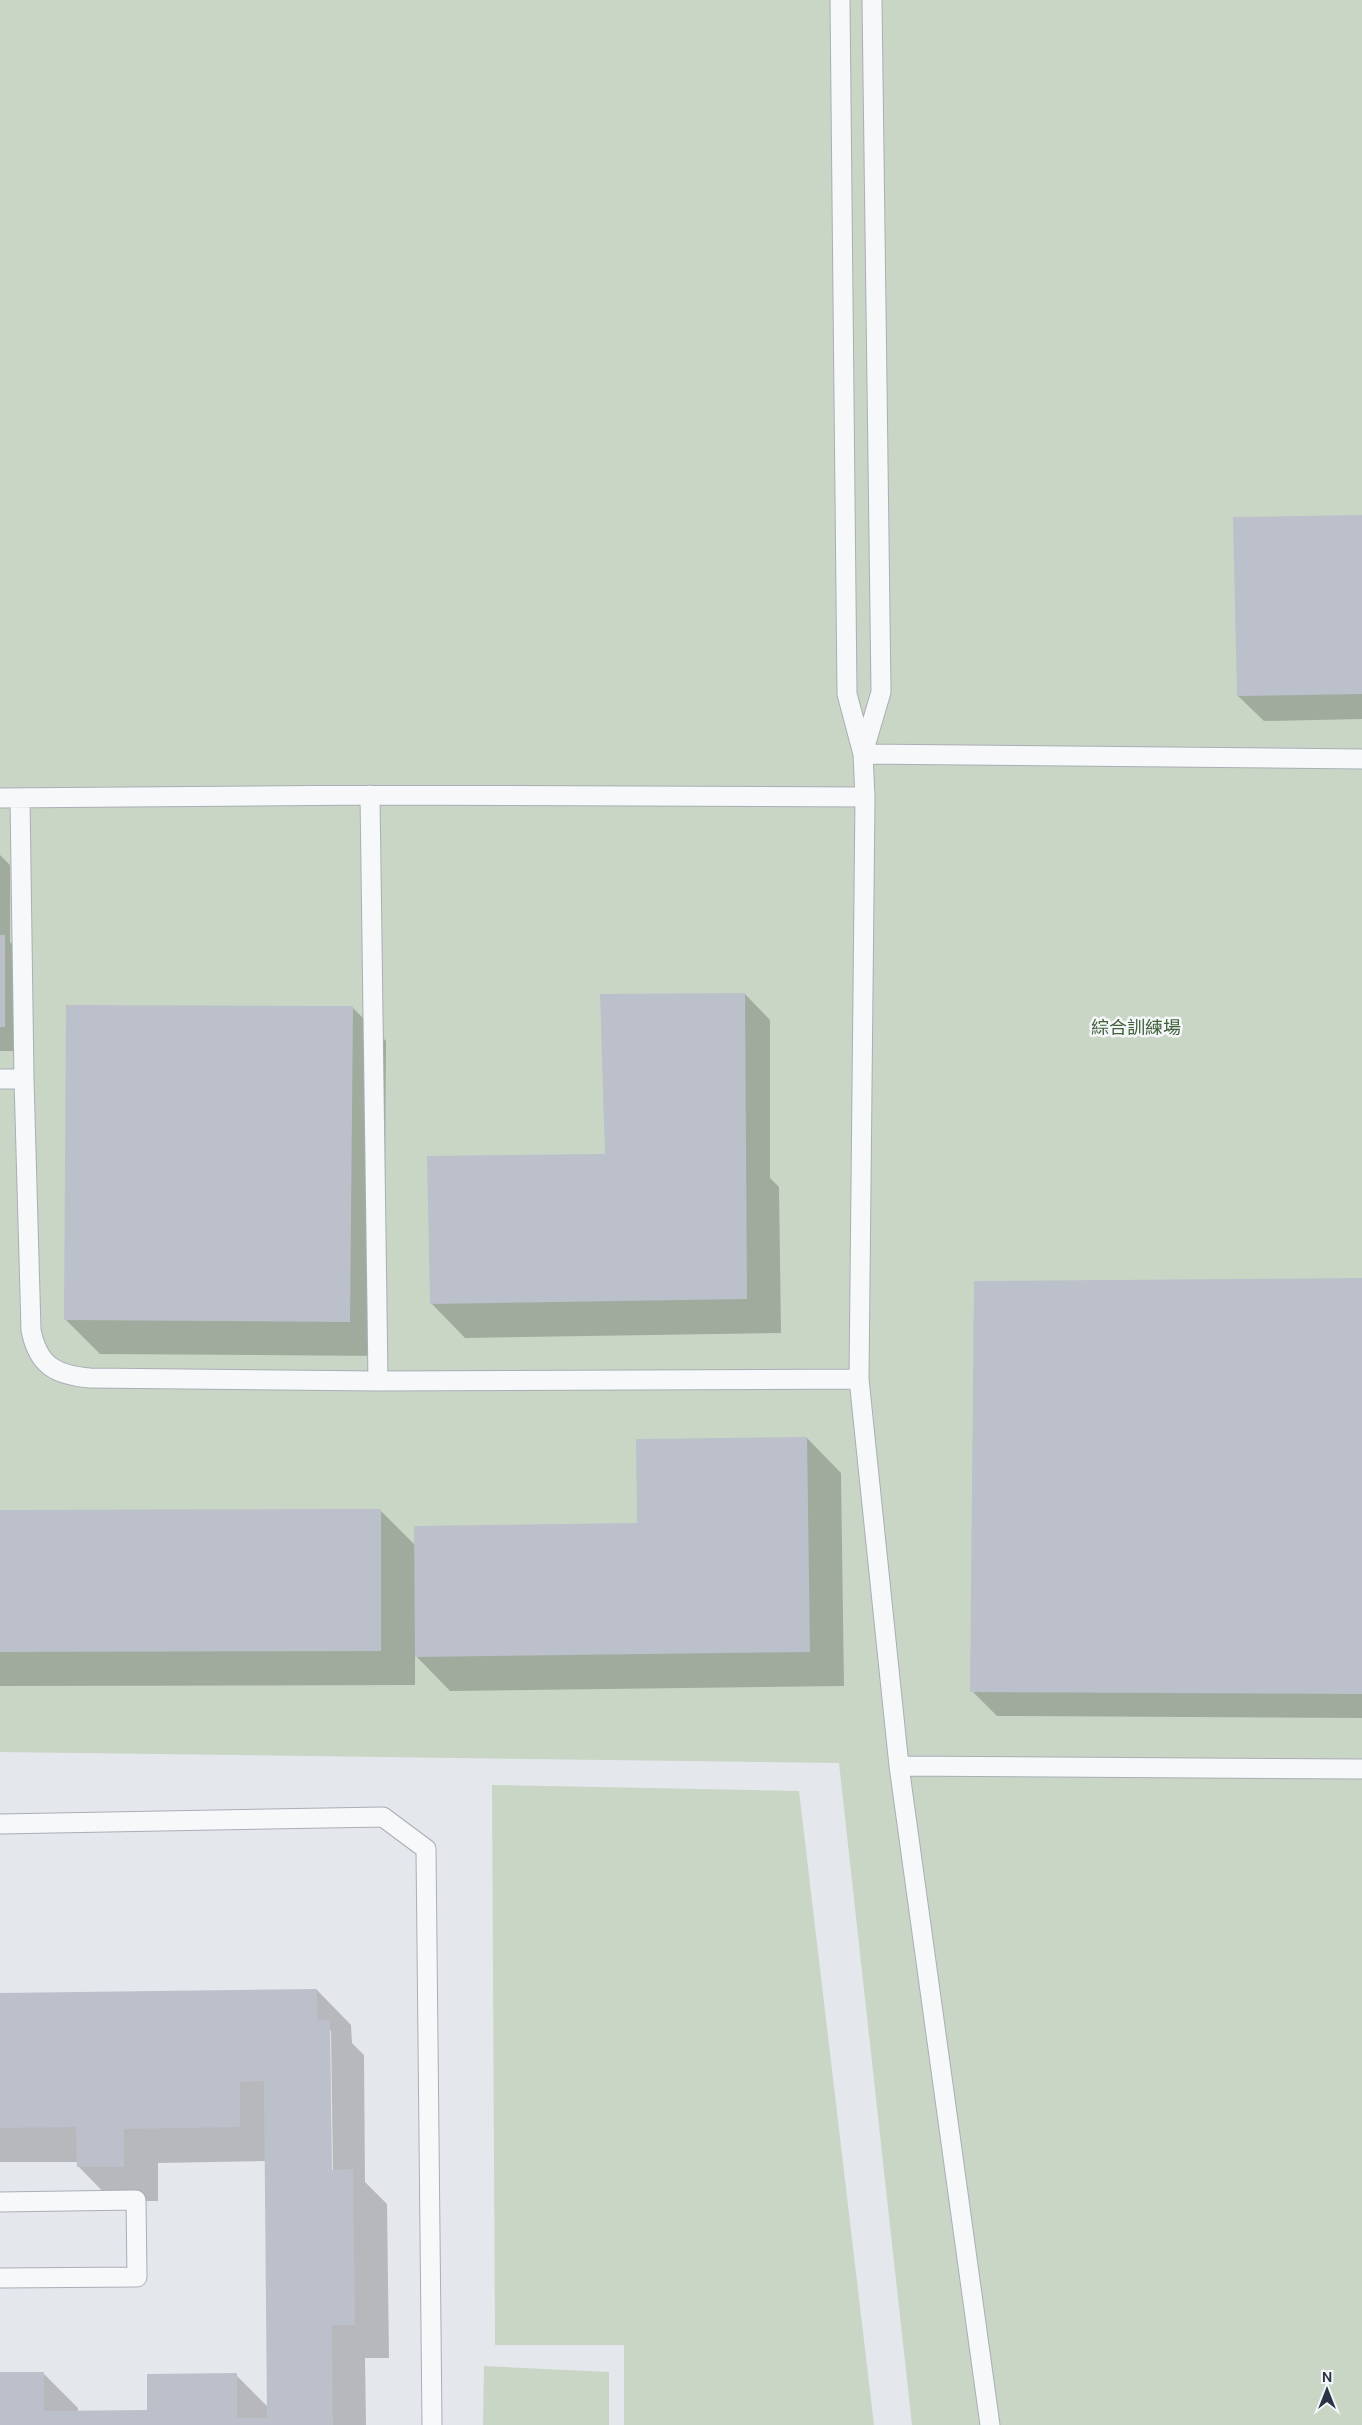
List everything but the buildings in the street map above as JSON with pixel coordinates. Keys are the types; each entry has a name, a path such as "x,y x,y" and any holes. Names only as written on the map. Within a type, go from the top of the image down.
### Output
{"lane":[{"path":"840,0 847,694 862,754 865,797 859,1379 899,1766 990,2425"},
{"path":"862,754 880,692 872,0"},
{"path":"862,754 1362,759"},
{"path":"0,798 370,795 865,797"},
{"path":"370,795 378,1381"},
{"path":"20,799 24,1079 31,1330 34,1346 43,1361 51,1368 71,1376 90,1378 378,1381 859,1379"},
{"path":"0,1079 24,1079"},
{"path":"899,1766 1362,1769"},
{"path":"0,1824 382,1817 426,1849 432,2425"},
{"path":"0,2202 136,2200 137,2276 0,2278"}],"green space":[{"name":"綜合訓練場","path":"0,0 1362,0 1362,2425 912,2425 839,1763 0,1752"},
{"path":"492,1785 799,1791 874,2425 624,2425 624,2345 495,2345"},
{"path":"484,2366 609,2372 609,2425 483,2425"}]}
